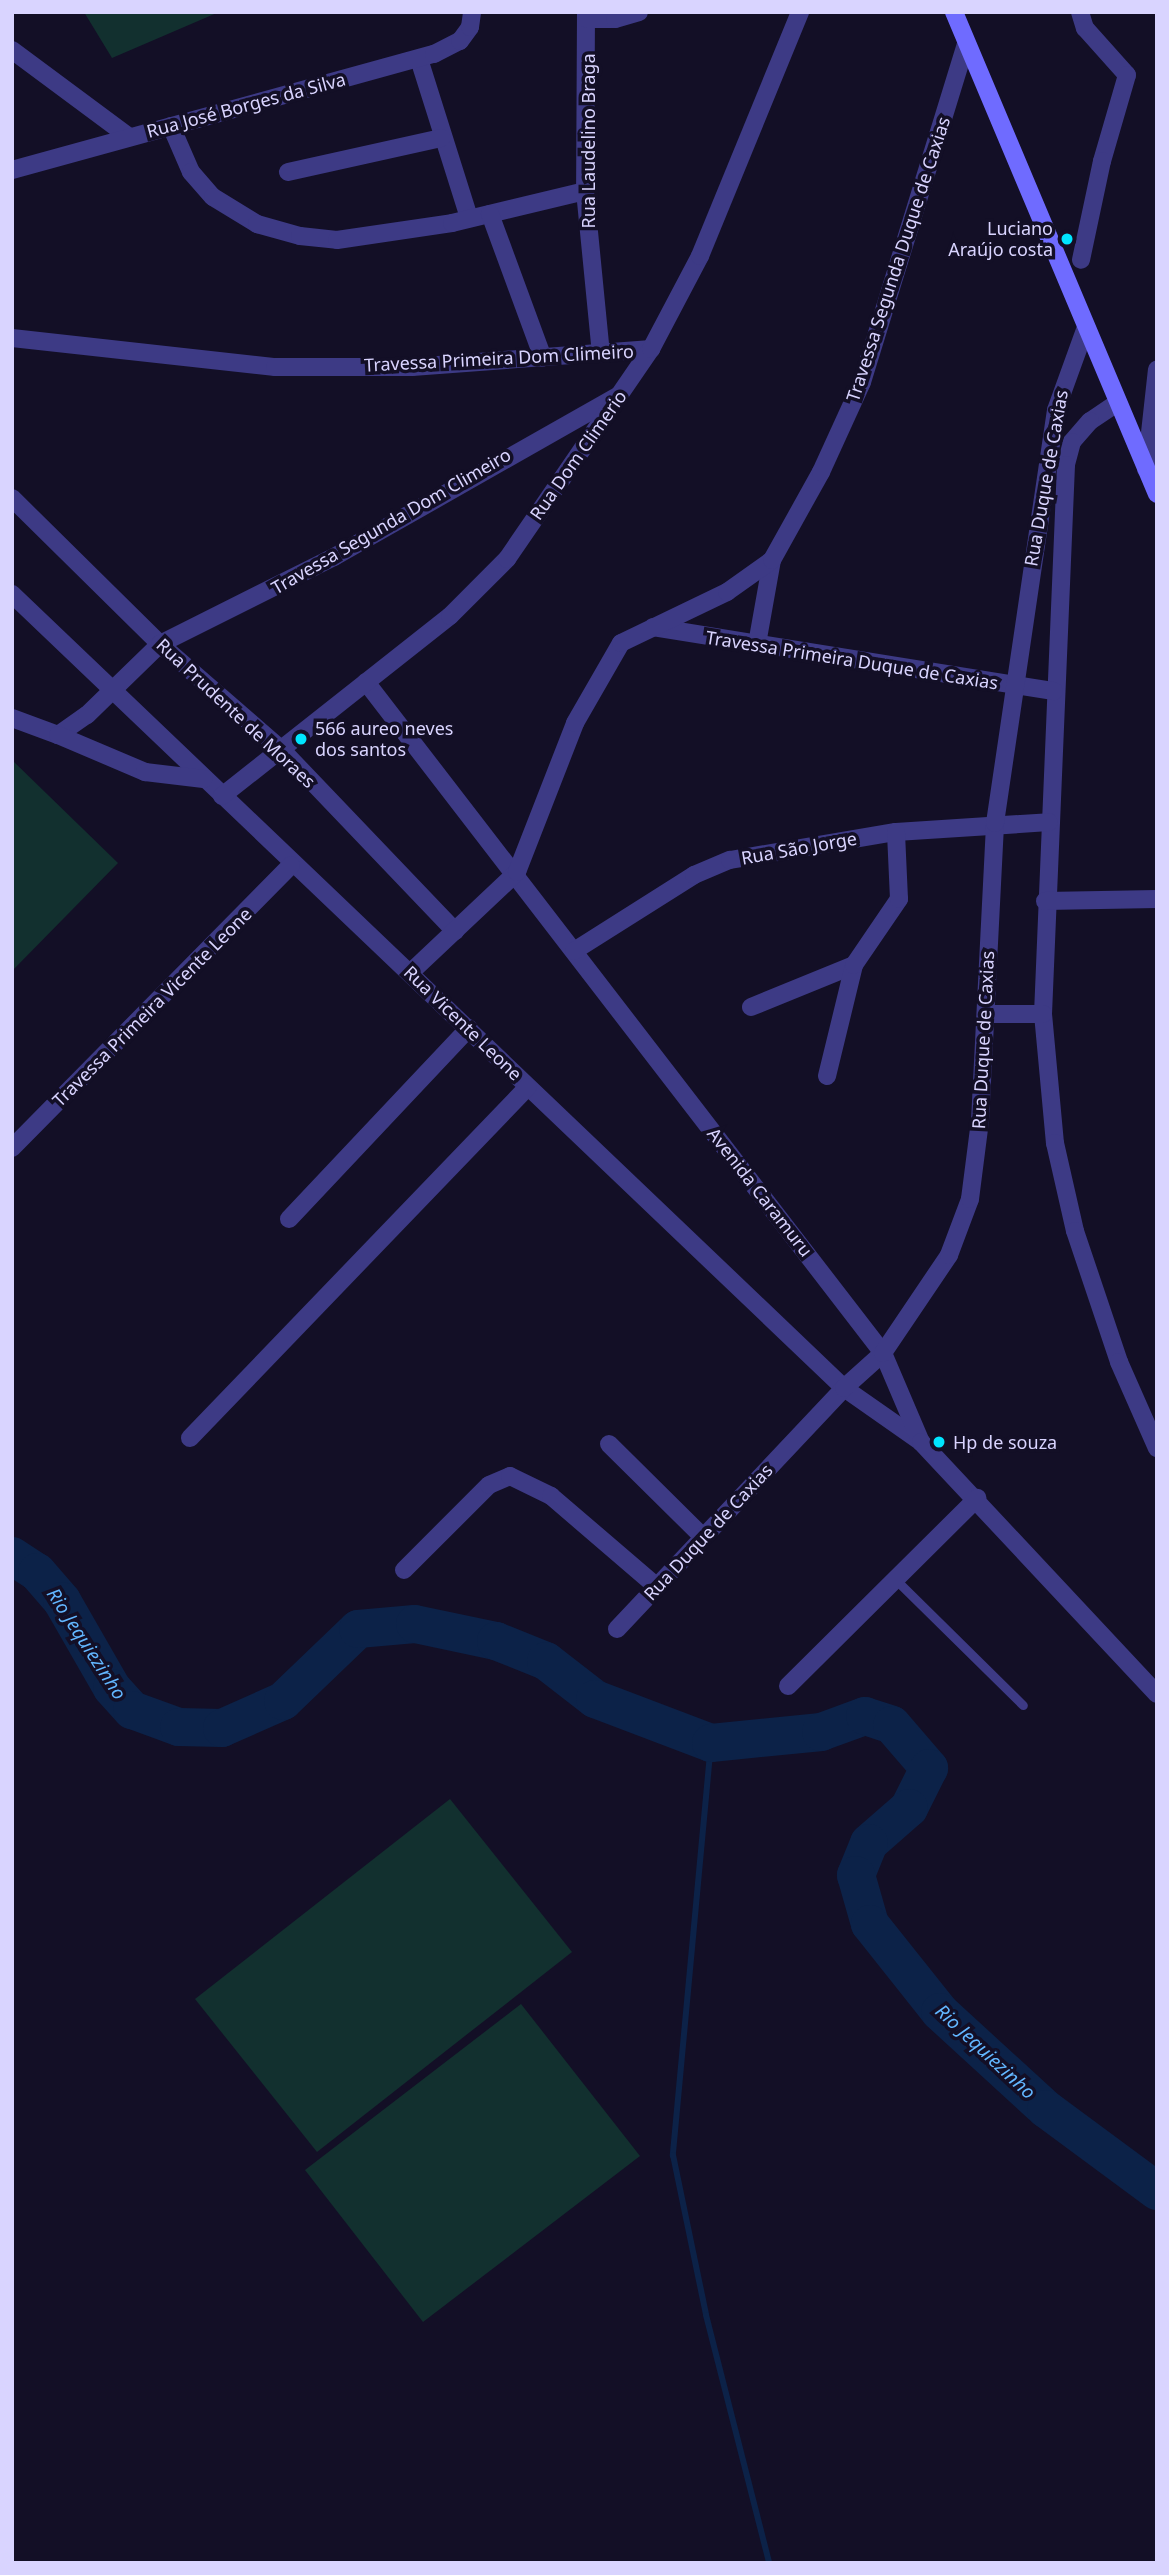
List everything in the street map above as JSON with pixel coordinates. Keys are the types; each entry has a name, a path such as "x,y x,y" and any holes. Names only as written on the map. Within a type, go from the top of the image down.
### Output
{"main road":[{"path":"954,12 1085,330 1157,494"}],"street":[{"path":"587,15 615,19 639,12"},
{"name":"Rua Dom Climerio","path":"222,796 450,616 506,559 651,349 700,257 800,12"},
{"path":"1080,12 1085,27 1127,75 1101,161 1081,260"},
{"name":"Rua Laudelino Braga","path":"587,15 585,191 601,352"},
{"name":"Rua José Borges da Silva","path":"12,170 419,58 460,41 471,19"},
{"name":"Travessa Segunda Duque de Caxias","path":"411,972 517,872 575,723 621,643 649,626 727,592 772,560 821,472 862,382 966,44"},
{"path":"12,50 129,137"},
{"path":"419,58 441,138 469,218"},
{"path":"172,126 191,172 213,197 257,224 300,236 337,240 490,214 585,191"},
{"path":"288,172 441,138"},
{"path":"490,214 543,358"},
{"name":"Rua Duque de Caxias","path":"617,1629 844,1388 883,1353 948,1255 970,1199 986,1014 995,823 1047,459 1056,410 1085,330"},
{"name":"Travessa Primeira Dom Climeiro","path":"12,338 275,367 412,367 651,349"},
{"path":"1146,468 1157,370"},
{"name":"Travessa Segunda Dom Climeiro","path":"58,735 87,715 160,644 334,557 620,394"},
{"name":"Rua Duque de Caxias","path":"1117,402 1090,421 1072,442 1066,465 1045,901 1043,1014 1055,1143 1075,1231 1119,1363 1157,1448"},
{"path":"1047,459 1066,465"},
{"name":"Rua Prudente de Moraes","path":"12,498 160,644 281,749 455,931"},
{"path":"757,644 772,560"},
{"name":"Rua Vicente Leone","path":"12,594 291,865 411,972 844,1388 921,1442"},
{"name":"Travessa Primeira Duque de Caxias","path":"649,626 1015,687 1054,691"},
{"name":"Avenida Caramuru","path":"366,681 517,872 574,951 883,1353 921,1442 977,1498 1157,1694"},
{"path":"12,718 145,772 204,779"},
{"name":"Rua São Jorge","path":"574,951 694,875 730,860 896,832 995,823 1049,822"},
{"path":"827,1076 854,965 899,899 896,832"},
{"name":"Travessa Primeira Vicente Leone","path":"12,1148 291,865"},
{"path":"1045,901 1151,896 1157,900"},
{"path":"751,1007 854,965"},
{"path":"986,1014 1043,1014"},
{"path":"289,1219 469,1028"},
{"path":"190,1438 528,1087"},
{"path":"609,1444 703,1537"},
{"path":"404,1570 489,1485 510,1476 551,1496 656,1586"},
{"path":"788,1686 977,1498"}],"lane":[{"path":"894,1578 1023,1705"}],"green space":[{"path":"84,12 219,12 112,58"},
{"path":"12,760 118,863 12,971"},
{"path":"450,1799 572,1952 317,2152 195,1999"},
{"path":"521,2004 640,2156 423,2322 305,2170"}],"waterway":[{"name":"Rio Jequiezinho","path":"12,1556 37,1572 62,1601 112,1688 132,1710 179,1727 222,1728 283,1701 358,1629 415,1624 496,1641 546,1661 595,1699 711,1743 821,1732 865,1716 892,1725 929,1768 909,1808 869,1843 856,1875 870,1924 940,2012 1046,2109 1157,2191"},
{"path":"711,1743 673,2155 706,2315 769,2563"}],"place":[{"name":"Luciano Araújo costa","path":"1067,239"},
{"name":"566 aureo neves dos santos","path":"301,739"},
{"name":"Hp de souza","path":"939,1442"}]}
